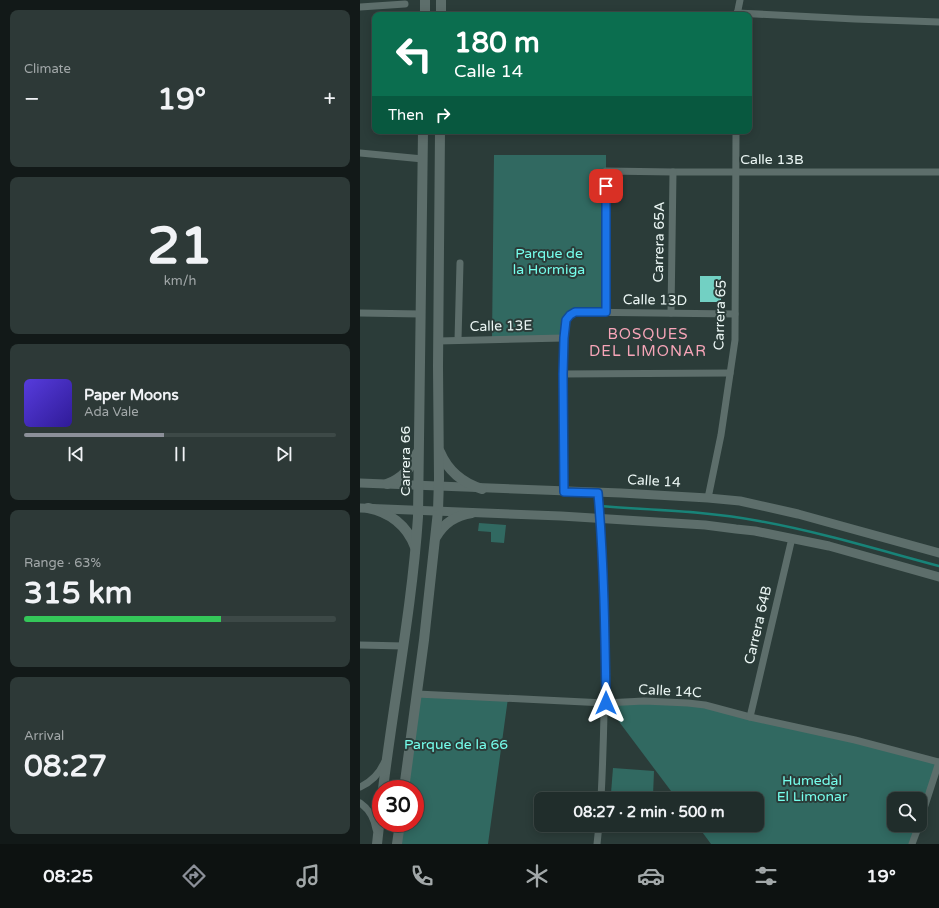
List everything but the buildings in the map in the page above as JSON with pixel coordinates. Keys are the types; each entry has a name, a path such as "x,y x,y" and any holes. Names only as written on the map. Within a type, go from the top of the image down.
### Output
{"main road":[{"path":"425,0 425,12"},
{"path":"441,12 442,0"},
{"name":"Carrera 66","path":"384,780 404,646 416,550 419,485 418,443 423,134"},
{"path":"405,780 417,694 438,511 440,134"},
{"path":"422,245 439,246"},
{"path":"420,367 424,371 429,372 434,371 438,367"},
{"path":"387,484 400,478 410,468 416,456 418,443"},
{"path":"438,446 443,459 452,471 466,482 482,489"},
{"path":"364,508 384,513 398,522 409,535 416,550"},
{"path":"435,541 439,532 448,523 460,516 472,513"},
{"path":"397,844 399,832"}],"street":[{"path":"737,12 740,0"},
{"path":"360,7 405,4"},
{"path":"752,15 939,22"},
{"name":"Carrera 65","path":"708,498 721,435 734,340 736,134"},
{"path":"360,153 423,158"},
{"name":"Calle 13B","path":"606,312 606,170 673,172 939,172"},
{"name":"Carrera 65A","path":"671,313 673,172"},
{"path":"458,340 460,263"},
{"name":"Calle 13D","path":"564,338 566,320 575,312 734,314"},
{"path":"360,313 421,314"},
{"path":"564,338 564,492"},
{"name":"Calle 13E","path":"438,340 564,338"},
{"path":"563,374 730,373"},
{"name":"Calle 14","path":"360,483 482,489 621,493 740,501 798,514 939,553"},
{"path":"598,493 604,607 606,703 601,792"},
{"path":"364,508 561,516 705,525 755,531 829,546 939,577"},
{"name":"Carrera 64B","path":"750,717 792,538"},
{"path":"360,645 404,646"},
{"name":"Calle 14C","path":"417,694 606,703 644,701 705,705 750,717 855,740 939,762"},
{"path":"360,787 370,782 381,769 387,753"},
{"path":"927,799 939,762"},
{"path":"360,803 366,807 374,820 377,840"},
{"path":"597,844 598,832"},
{"path":"912,844 916,832"}],"green space":[{"name":"Parque de la Hormiga","path":"494,155 606,155 606,312 569,315 564,338 492,340"},
{"path":"479,523 506,525 504,543 491,542 491,532 478,531"},
{"name":"Parque de la 66","path":"417,694 508,698 488,844 397,844 399,832 424,832 424,780 405,780"},
{"name":"Humedal El Limonar","path":"605,703 688,703 939,762 927,799 927,792 887,792 887,832 916,832 912,844 711,844 702,832 764,832 764,792 672,792"},
{"path":"613,768 654,771 653,792 611,792"}],"waterway":[{"path":"599,506 700,513 782,525 939,566"}],"district":[{"name":"BOSQUES DEL LIMONAR","path":"648,342"}],"route":[{"path":"606,186 606,312 575,312 566,320 564,329 563,374 564,492 598,493 603,569 606,703"}]}
